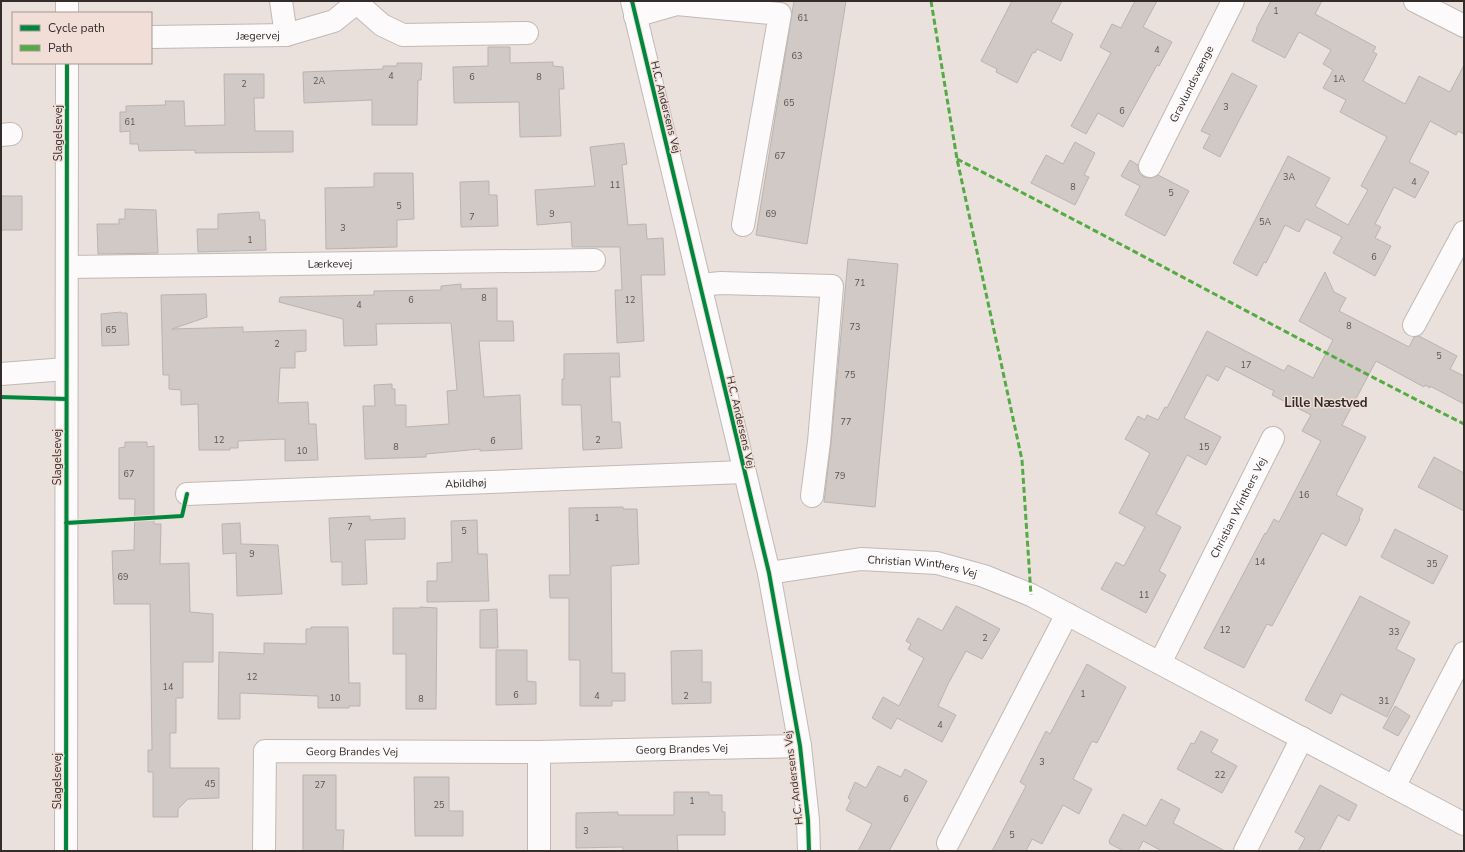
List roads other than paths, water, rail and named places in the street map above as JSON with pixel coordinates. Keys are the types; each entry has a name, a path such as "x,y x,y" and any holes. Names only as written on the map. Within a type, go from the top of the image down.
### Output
{"street":[{"path":"67,1 67,12"},
{"path":"281,1 286,35"},
{"name":"Gravlundsvænge","path":"1150,166 1233,1"},
{"path":"1415,1 1464,26"},
{"name":"Jægervej","path":"152,37 286,35 334,21 358,2 382,25 403,35 527,33"},
{"path":"634,9 676,4 780,14 743,225"},
{"name":"H.C. Andersens Vej","path":"634,9 769,573 800,746 808,820 809,851"},
{"name":"Slagelsevej","path":"66,851 67,64"},
{"path":"1414,325 1464,232"},
{"name":"Lærkevej","path":"67,267 594,260"},
{"path":"700,285 721,283 832,286 819,442 812,496"},
{"path":"1,374 66,369"},
{"name":"Christian Winthers Vej","path":"1160,663 1274,438"},
{"name":"Abildhøj","path":"187,494 744,472"},
{"name":"Christian Winthers Vej","path":"769,573 861,559 937,563 984,576 1031,595 1068,614 1464,824"},
{"path":"948,843 1068,614"},
{"path":"1394,787 1464,653"},
{"path":"1245,851 1302,738"},
{"name":"Georg Brandes Vej","path":"264,851 265,751 539,752 800,746"},
{"path":"539,752 539,851"}],"district":[{"name":"Lille Næstved","path":"1326,402"}]}
